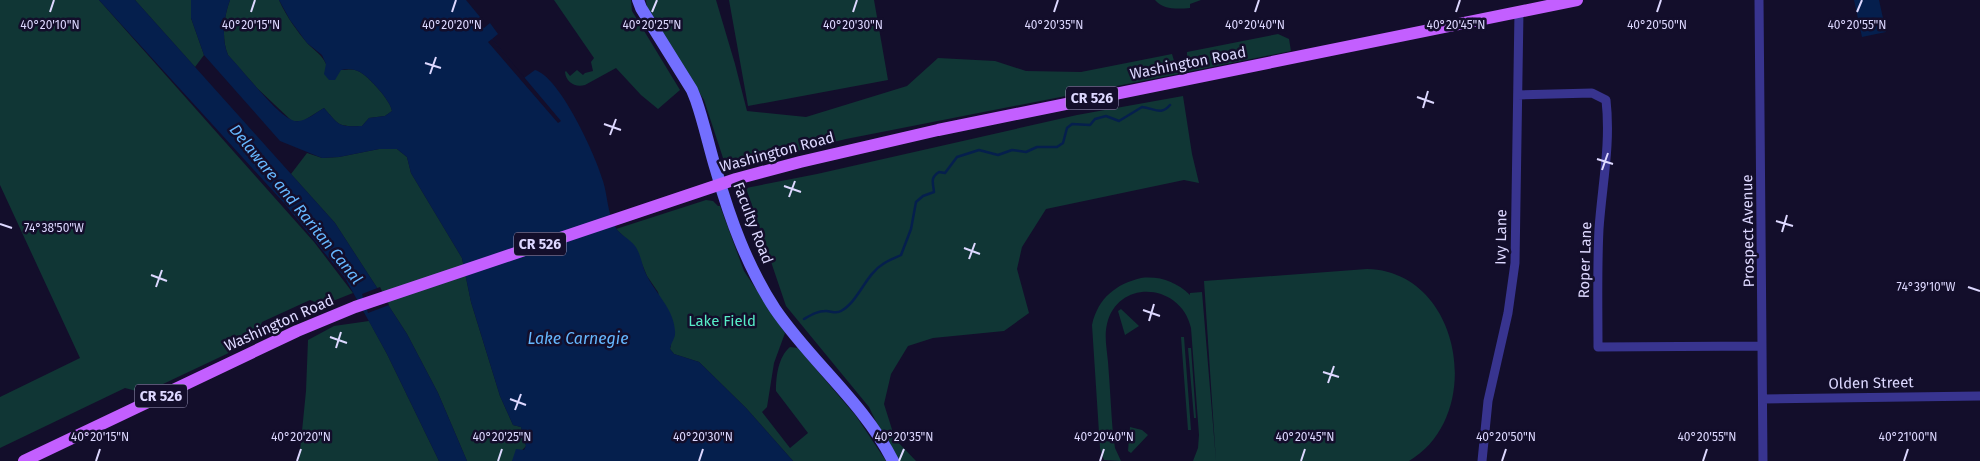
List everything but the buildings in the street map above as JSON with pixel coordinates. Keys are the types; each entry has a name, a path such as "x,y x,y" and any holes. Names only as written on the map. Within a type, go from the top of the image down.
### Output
{"main road":[{"name":"Washington Road","path":"24,461 297,331 365,303 720,184 800,162 938,130 1577,0"}],"street":[{"name":"Faculty Road","path":"638,0 645,16 692,90 720,184 743,252 762,289 794,335 872,427 893,461"},
{"name":"Prospect Avenue","path":"1759,0 1763,461"},
{"name":"Ivy Lane","path":"1482,461 1488,400 1513,286 1519,11"},
{"name":"Roper Lane","path":"1518,95 1592,93 1606,100 1607,162 1599,236 1598,347 1762,346"},
{"name":"Olden Street","path":"1763,399 1980,396"}],"green space":[{"path":"0,0 99,0 314,242 353,293 323,305 310,300 262,322 254,341 144,393 125,388 0,448 0,397 80,358 0,185"},
{"path":"135,0 191,0 191,18 204,55 195,67"},
{"path":"230,0 279,0 296,29 326,64 341,70 360,72 384,96 392,111 385,116 369,118 362,126 340,124 324,108 303,121 292,121 257,88 228,55 224,28"},
{"path":"554,0 631,0 632,11 680,90 658,109 641,95 616,68 585,85 578,86 572,83 567,79 565,72 570,76 577,70 583,75 593,71 591,62 594,58"},
{"path":"646,0 716,0 747,111 806,117 907,86 938,58 995,61 1026,71 1081,72 1172,54 1178,74 846,139 736,166 723,158 704,100 647,8"},
{"path":"729,0 874,0 888,80 748,106"},
{"path":"1155,0 1201,0 1190,4 1190,8 1181,9 1162,6"},
{"path":"1278,34 1289,39 1291,51 1187,72 1187,52"},
{"path":"1183,96 1192,154 1199,183 1184,180 1046,209 1022,247 1017,269 1029,313 1004,331 933,338 908,346 891,374 884,404 895,439 916,461 895,461 869,407 786,306 746,188 817,174 1077,115"},
{"path":"379,149 397,149 407,157 411,173 462,258 471,302 500,396 513,425 521,427 526,446 512,461 467,461 438,393 407,334 335,223 291,174 307,153 322,158 339,157"},
{"name":"Lake Field","path":"706,200 713,201 720,206 744,271 785,333 774,363 767,407 762,412 790,448 808,433 776,391 777,374 783,356 790,347 798,348 856,416 886,461 793,461 746,408 699,362 674,354 670,349 671,345 658,292 647,276 635,247 616,229"},
{"path":"1367,269 1399,276 1424,294 1442,319 1452,349 1455,381 1448,412 1433,440 1409,461 1216,461 1204,281"},
{"path":"1141,278 1155,278 1168,281 1190,295 1190,293 1202,292 1216,461 1193,461 1198,448 1199,435 1191,328 1185,313 1175,302 1163,295 1149,292 1136,293 1123,299 1113,309 1107,324 1106,338 1113,435 1115,448 1121,461 1104,460 1100,448 1092,325 1099,307 1109,294 1124,284"},
{"path":"1121,309 1139,326 1125,335 1118,311"},
{"path":"369,321 439,461 299,461 306,391 308,340 334,326"},
{"path":"1181,337 1184,337 1191,430 1188,430"},
{"path":"1188,348 1191,348 1196,418 1194,418"},
{"path":"1130,427 1142,430 1148,435 1131,453 1128,451"}],"water":[{"name":"Delaware and Raritan Canal","path":"99,0 135,0 335,223 407,334 438,393 467,461 439,461 387,354 345,278 284,203"},
{"name":"Lake Carnegie","path":"191,0 230,0 224,28 228,55 285,116 292,120 300,121 324,108 340,124 362,126 369,118 385,116 392,111 388,101 369,79 355,70 341,70 335,80 329,80 324,74 326,64 322,55 307,43 290,20 279,0 466,0 480,17 477,21 484,28 490,23 498,34 492,39 524,78 535,70 545,76 566,102 576,119 599,169 613,222 618,230 637,249 646,274 671,315 675,333 670,349 674,354 699,362 746,408 793,461 512,461 516,449 524,450 526,446 521,427 513,425 500,396 471,302 462,258 411,173 407,157 397,149 379,149 339,157 322,158 280,141 204,55 191,18"},
{"path":"1854,0 1879,0 1886,32 1862,37"}],"pier":[{"path":"492,39 561,121 558,123 488,42"},
{"path":"380,287 389,305 368,313 362,294"}],"waterway":[{"path":"804,319 820,312 841,311 847,307 877,269 887,261 901,255 911,229 916,202 923,196 934,192 934,176 939,172 945,173 957,157 979,150 998,155 1012,150 1026,152 1037,147 1057,147 1063,143 1067,128 1072,124 1090,125 1095,119 1106,116 1119,121 1142,107 1160,111 1170,105"}]}
